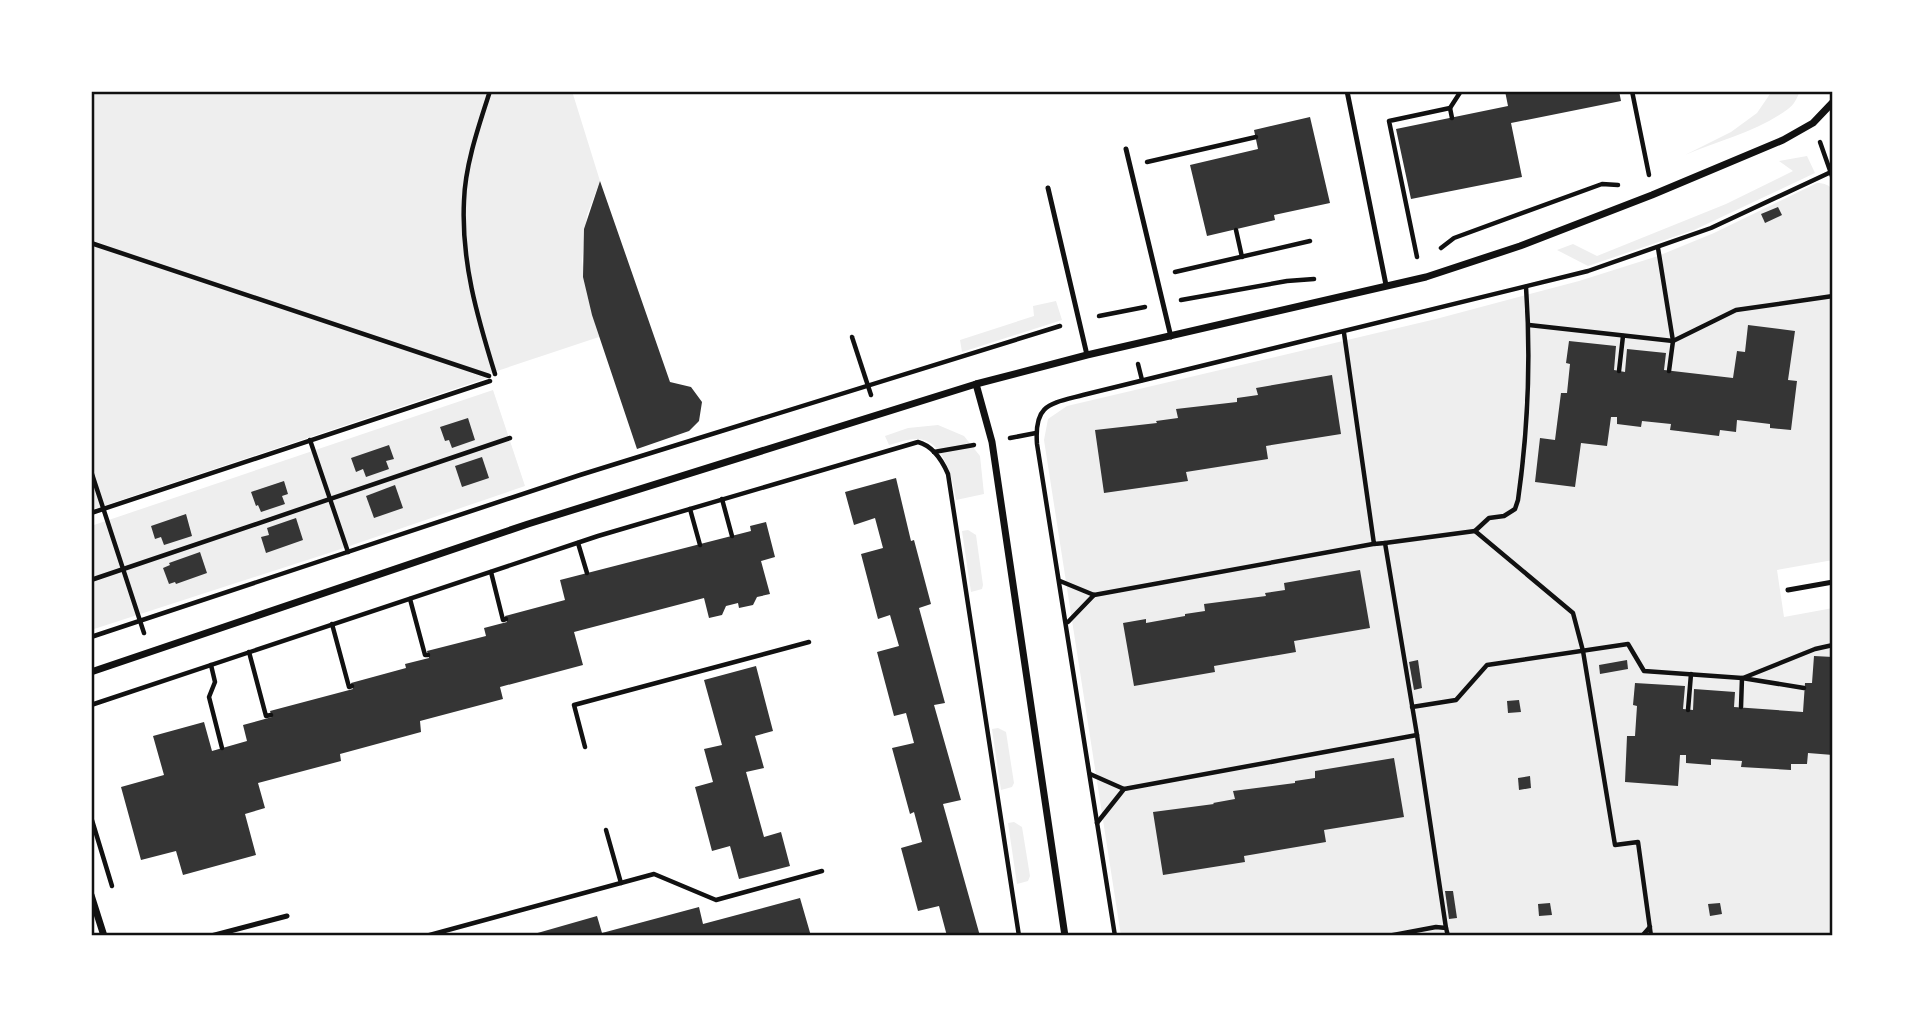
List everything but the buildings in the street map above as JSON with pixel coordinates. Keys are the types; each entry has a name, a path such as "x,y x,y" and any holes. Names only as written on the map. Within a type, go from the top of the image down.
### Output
{"street":[{"path":"91,673 528,524 976,384 1087,355 1426,277 1532,241 1652,195 1783,140 1814,123 1833,102"},
{"path":"976,384 992,442 1065,936"},
{"path":"91,895 104,936"}],"lane":[{"path":"1347,91 1386,285"},
{"path":"1126,149 1171,337"},
{"path":"1048,188 1087,355"},
{"path":"1788,590 1833,582"},
{"path":"211,936 287,916"}],"path":[{"path":"490,91 477,134 464,198 464,246 477,314 495,374"},
{"path":"1452,118 1450,108 1461,91"},
{"path":"1632,91 1649,175"},
{"path":"1417,257 1389,121 1450,108"},
{"path":"1814,123 1833,179"},
{"path":"1130,166 1255,137"},
{"path":"1115,936 1037,444 1037,419 1042,409 1083,395 1588,271 1711,228 1830,172"},
{"path":"1236,230 1242,257"},
{"path":"1157,277 1310,241"},
{"path":"91,243 489,379 91,513"},
{"path":"1658,248 1672,341 1669,371"},
{"path":"1059,580 1094,594 1374,544 1475,530 1489,519 1504,516 1515,509 1518,500 1526,440 1529,325 1526,288"},
{"path":"1529,325 1672,341 1736,310 1833,296"},
{"path":"1344,333 1374,544"},
{"path":"1619,371 1623,336"},
{"path":"852,337 877,416"},
{"path":"91,580 510,438"},
{"path":"310,440 348,552"},
{"path":"91,705 578,542 918,442 927,445 943,463 948,474 1019,936"},
{"path":"91,471 160,682"},
{"path":"722,499 732,536"},
{"path":"690,508 701,545"},
{"path":"1475,530 1573,613 1583,651 1615,845 1638,842 1651,936"},
{"path":"578,542 587,573"},
{"path":"1385,543 1418,735 1448,936"},
{"path":"491,572 503,620 506,619"},
{"path":"1067,622 1094,594"},
{"path":"410,598 425,655 428,654"},
{"path":"332,624 349,687 352,686"},
{"path":"585,747 574,705 809,642"},
{"path":"1412,707 1456,700 1487,665 1628,644 1644,671 1742,678 1804,688"},
{"path":"1742,678 1815,649 1833,645"},
{"path":"249,652 266,716 271,715"},
{"path":"211,665 215,682 209,698 222,748"},
{"path":"1688,710 1691,674"},
{"path":"1741,707 1742,678"},
{"path":"1089,774 1124,789 1418,735"},
{"path":"1097,823 1124,789"},
{"path":"91,817 115,896"},
{"path":"606,830 621,883"},
{"path":"426,936 654,874 716,900 822,871"},
{"path":"1388,936 1436,927 1446,928"},
{"path":"1642,936 1650,927"},
{"path":"450,930 452,936"}],"shaded area":[{"path":"91,91 572,91 600,181 587,215 582,261 587,294 599,337 488,374 487,378 91,510"},
{"path":"1772,91 1800,91 1792,105 1777,117 1685,155 1731,132 1757,113"},
{"path":"1807,156 1815,173 1694,230 1588,266 1557,250 1573,244 1597,256 1726,204 1793,171 1779,161"},
{"path":"1817,183 1827,185 1833,192 1833,560 1777,570 1784,617 1833,608 1833,936 1121,936 1044,440 1048,419 1067,406 1436,319 1579,281 1658,256 1714,233"},
{"path":"1056,301 1062,320 962,352 960,340 1034,316 1033,306"},
{"path":"493,390 525,486 91,630 91,526"},
{"path":"938,425 964,436 980,456 984,494 956,500 945,461 933,445 916,439 889,445 885,436 908,428"},
{"path":"968,530 976,535 983,585 982,589 971,592 962,531"},
{"path":"998,728 1006,732 1014,783 1012,787 1001,790 992,729"},
{"path":"1014,822 1022,827 1030,876 1028,881 1017,884 1008,823"}]}
